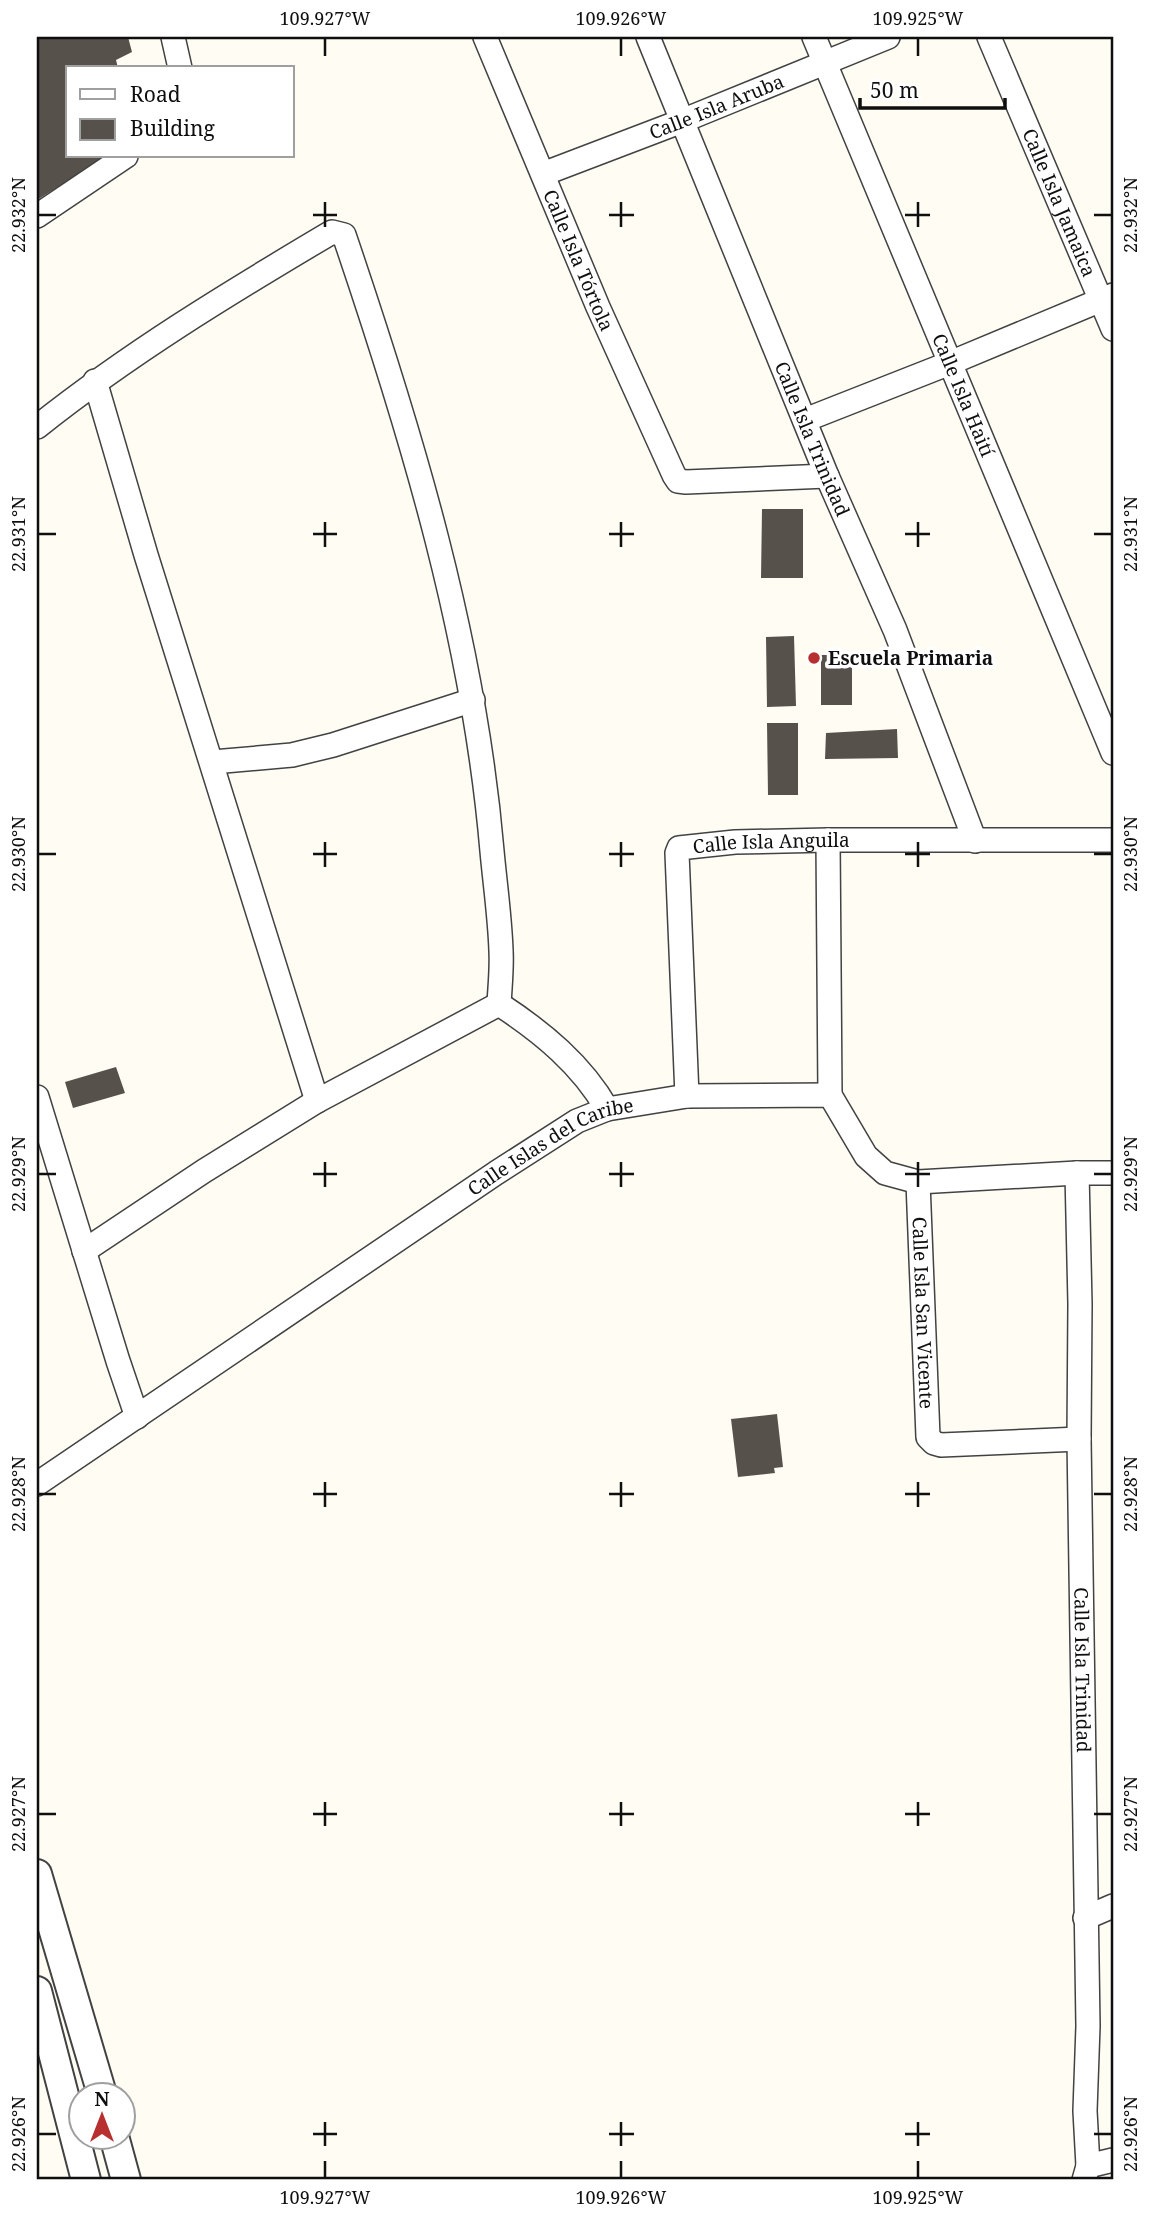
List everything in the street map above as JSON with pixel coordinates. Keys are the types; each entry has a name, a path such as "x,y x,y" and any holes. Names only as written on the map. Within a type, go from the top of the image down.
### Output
{"street":[{"path":"173,37 180,66"},
{"name":"Calle Isla Tórtola","path":"485,37 598,307 678,481 827,476"},
{"name":"Calle Isla Trinidad","path":"648,37 827,476 895,630 975,841"},
{"name":"Calle Isla Haití","path":"814,37 1113,753"},
{"name":"Calle Isla Aruba","path":"542,174 682,121 888,37"},
{"name":"Calle Isla Jamaica","path":"989,37 1107,298 1113,329"},
{"path":"37,216 123,158"},
{"path":"37,427 95,381 213,302 332,232 344,235 389,367 437,536 473,700 489,809 501,953 499,1004"},
{"path":"805,420 1107,298"},
{"path":"95,381 146,555 317,1101"},
{"path":"213,762 292,755 333,745 473,700"},
{"path":"828,840 830,1095 866,1156 884,1173 918,1182 1113,1173"},
{"name":"Calle Isla Anguila","path":"687,1096 677,853 679,848 735,842 828,840 1113,840"},
{"path":"84,1251 204,1171 317,1101 499,1004"},
{"path":"499,1004 533,1026 593,1083 607,1109"},
{"name":"Calle Islas del Caribe","path":"37,1484 577,1121 607,1109 687,1096 830,1095"},
{"path":"37,1097 137,1417"},
{"name":"Calle Isla Trinidad","path":"1077,1173 1088,2026 1086,2173"},
{"name":"Calle Isla San Vicente","path":"918,1182 928,1437 941,1445 1079,1439"},
{"path":"37,1874 98,2080"},
{"path":"1085,1918 1113,1906"},
{"path":"37,1991 86,2180"},
{"path":"118,2150 126,2180"},
{"path":"1086,2173 1113,2160"}],"building":[{"path":"37,37 128,37 132,52 116,60 118,66 66,66 66,158 104,158 37,200"},
{"path":"762,509 803,509 803,578 761,578"},
{"path":"794,636 796,706 767,707 766,637"},
{"path":"821,655 852,655 852,705 821,705"},
{"path":"767,723 798,723 798,795 768,795"},
{"path":"897,729 898,758 825,759 826,733"},
{"path":"116,1067 125,1093 73,1108 65,1082"},
{"path":"777,1414 783,1467 774,1468 775,1473 738,1477 731,1419"}],"place":[{"name":"Escuela Primaria","path":"814,658"}]}
